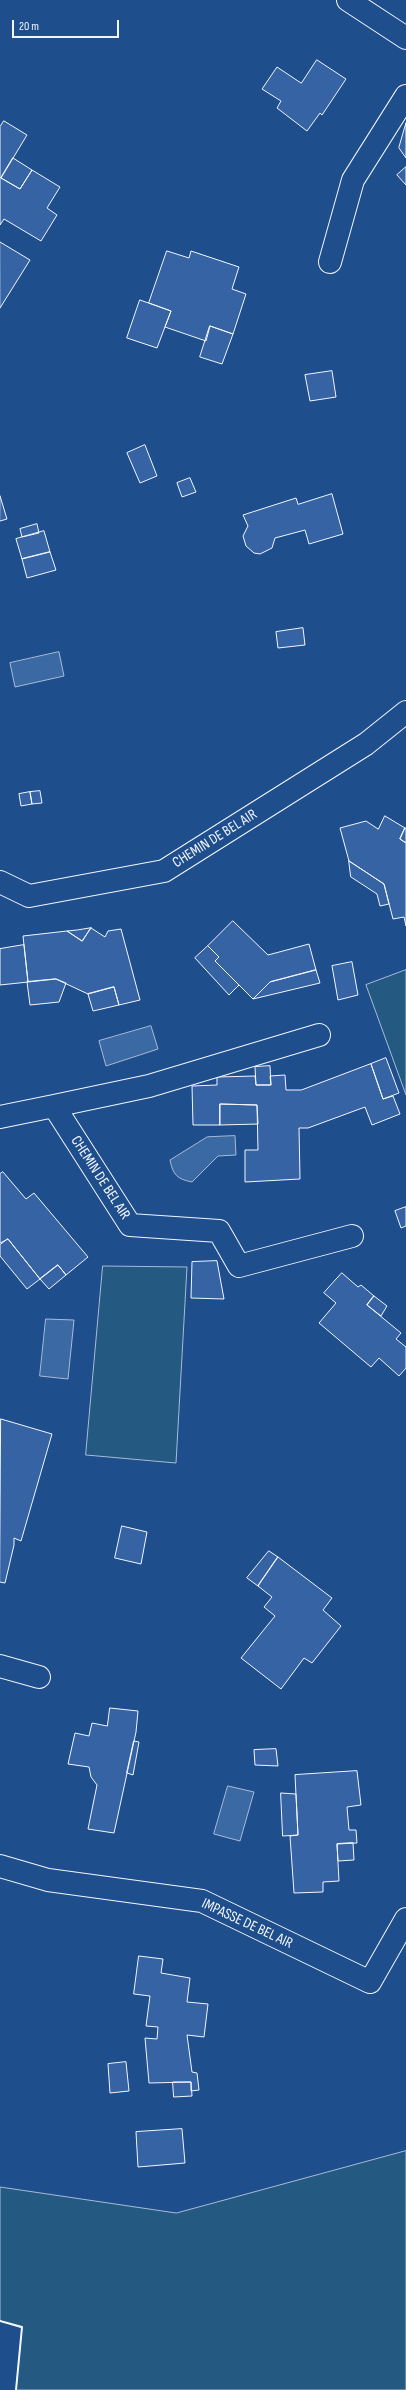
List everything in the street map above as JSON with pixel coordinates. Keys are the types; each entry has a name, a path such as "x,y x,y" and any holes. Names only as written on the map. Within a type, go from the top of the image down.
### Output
{"street":[{"path":"348,0 406,38"},
{"path":"330,262 353,180 406,96"},
{"name":"CHEMIN DE BEL AIR","path":"0,882 29,896 164,871 366,744 406,712"},
{"path":"0,1117 149,1086 319,1035"},
{"name":"CHEMIN DE BEL AIR","path":"54,1106 130,1225 219,1231 239,1266 352,1236"},
{"path":"0,1666 39,1677"},
{"name":"IMPASSE DE BEL AIR","path":"0,1866 48,1880 202,1901 370,1982 406,1919"}],"shaded area":[{"path":"59,652 64,676 15,687 10,663"},
{"path":"406,970 406,1095 366,985"},
{"path":"151,1026 158,1049 106,1066 99,1041"},
{"path":"235,1136 236,1155 218,1156 192,1182 179,1178 174,1173 170,1160 207,1137"},
{"path":"103,1266 187,1267 176,1463 86,1455"},
{"path":"46,1319 74,1320 68,1379 40,1376"},
{"path":"228,1786 254,1792 240,1841 214,1834"},
{"path":"406,2151 406,2390 16,2390 22,2328 0,2321 0,2187 176,2213"}],"building":[{"path":"317,60 346,79 322,115 320,113 307,131 277,108 281,101 262,89 277,67 301,83"},
{"path":"4,121 27,135 1,178 20,189 32,170 60,187 47,208 57,215 41,241 4,219 0,225 0,127"},
{"path":"406,123 406,158 399,148"},
{"path":"13,158 32,170 20,189 1,178"},
{"path":"406,167 406,185 397,175"},
{"path":"0,242 30,260 0,308"},
{"path":"167,251 189,258 191,251 239,267 232,289 246,294 233,334 210,326 206,341 165,327 171,311 149,303"},
{"path":"140,300 171,311 157,348 127,338"},
{"path":"210,326 233,334 222,364 200,357"},
{"path":"332,371 336,397 310,401 305,375"},
{"path":"145,445 157,476 140,483 127,453"},
{"path":"190,478 196,492 182,497 177,483"},
{"path":"332,494 343,534 309,544 305,530 275,538 272,548 260,554 254,553 246,546 243,536 248,526 243,515 296,498 298,504"},
{"path":"0,496 7,519 0,521"},
{"path":"37,524 39,533 22,537 20,529"},
{"path":"44,531 50,552 22,559 16,539"},
{"path":"50,552 56,570 27,578 22,559"},
{"path":"303,628 305,645 278,648 276,632"},
{"path":"40,791 42,803 32,804 30,792"},
{"path":"30,792 32,804 21,806 19,794"},
{"path":"385,816 405,828 400,839 406,843 406,926 404,917 393,919 384,884 349,861 340,828 366,821 378,829"},
{"path":"406,828 406,843 400,839"},
{"path":"349,861 384,884 389,904 380,906 377,894 351,877"},
{"path":"233,921 268,955 309,944 316,970 270,982 253,999 215,961 219,957 208,946"},
{"path":"91,928 82,941 67,931 77,930"},
{"path":"91,928 105,937 108,931 121,929 140,1000 119,1005 114,987 88,994 56,979 28,982 23,936 67,931 82,941"},
{"path":"24,945 28,982 0,985 0,949"},
{"path":"208,946 219,957 215,961 239,985 229,995 195,958"},
{"path":"352,962 358,995 338,1000 332,966"},
{"path":"316,970 320,983 253,999 270,982"},
{"path":"56,979 66,983 59,1002 30,1005 27,982"},
{"path":"114,987 119,1005 93,1011 88,994"},
{"path":"386,1058 399,1093 383,1099 371,1064"},
{"path":"371,1064 383,1099 393,1096 400,1114 372,1125 365,1107 308,1128 299,1128 300,1179 245,1182 245,1150 258,1150 257,1105 220,1104 220,1125 193,1125 192,1086 217,1085 217,1077 255,1076 256,1085 271,1085 270,1076 285,1075 286,1090 301,1090"},
{"path":"270,1066 271,1085 256,1085 255,1067"},
{"path":"220,1104 257,1105 258,1124 220,1125"},
{"path":"3,1172 26,1199 34,1193 88,1257 66,1275 58,1265 40,1279 8,1239 0,1243 0,1174"},
{"path":"406,1207 406,1226 401,1228 395,1211"},
{"path":"8,1239 40,1279 27,1289 0,1256 0,1245"},
{"path":"217,1261 224,1299 191,1298 192,1262"},
{"path":"58,1265 66,1275 49,1289 40,1279"},
{"path":"342,1273 358,1287 361,1285 374,1296 367,1305 401,1333 396,1339 406,1347 406,1368 399,1376 379,1358 371,1367 319,1323 336,1303 324,1293"},
{"path":"374,1296 387,1306 381,1316 367,1305"},
{"path":"1,1419 52,1434 21,1541 14,1538 14,1545 5,1583 0,1582"},
{"path":"122,1526 147,1532 141,1564 115,1558"},
{"path":"269,1551 278,1557 258,1586 247,1578"},
{"path":"278,1557 332,1598 323,1610 341,1626 312,1663 304,1658 281,1689 241,1658 275,1616 264,1607 272,1597 258,1586"},
{"path":"110,1708 138,1711 136,1732 114,1833 88,1829 97,1785 91,1777 89,1767 68,1764 75,1733 89,1736 92,1723 107,1726"},
{"path":"134,1741 139,1742 133,1775 127,1773"},
{"path":"276,1749 278,1766 255,1765 254,1750"},
{"path":"357,1771 361,1805 347,1807 349,1830 356,1830 357,1843 337,1844 339,1881 323,1882 323,1892 294,1893 290,1836 298,1835 295,1775"},
{"path":"281,1793 296,1794 298,1835 283,1836"},
{"path":"353,1843 354,1860 338,1861 337,1844"},
{"path":"139,1956 163,1959 161,1973 190,1978 187,2002 208,2004 204,2037 187,2035 192,2072 197,2073 199,2090 191,2091 191,2082 149,2083 145,2038 157,2039 158,2027 146,2026 150,1996 134,1994"},
{"path":"126,2062 129,2091 110,2093 108,2064"},
{"path":"173,2082 191,2082 192,2096 174,2097"},
{"path":"182,2129 185,2163 138,2167 136,2132"}],"wall":[{"path":"0,2321 22,2327 16,2390"}]}
